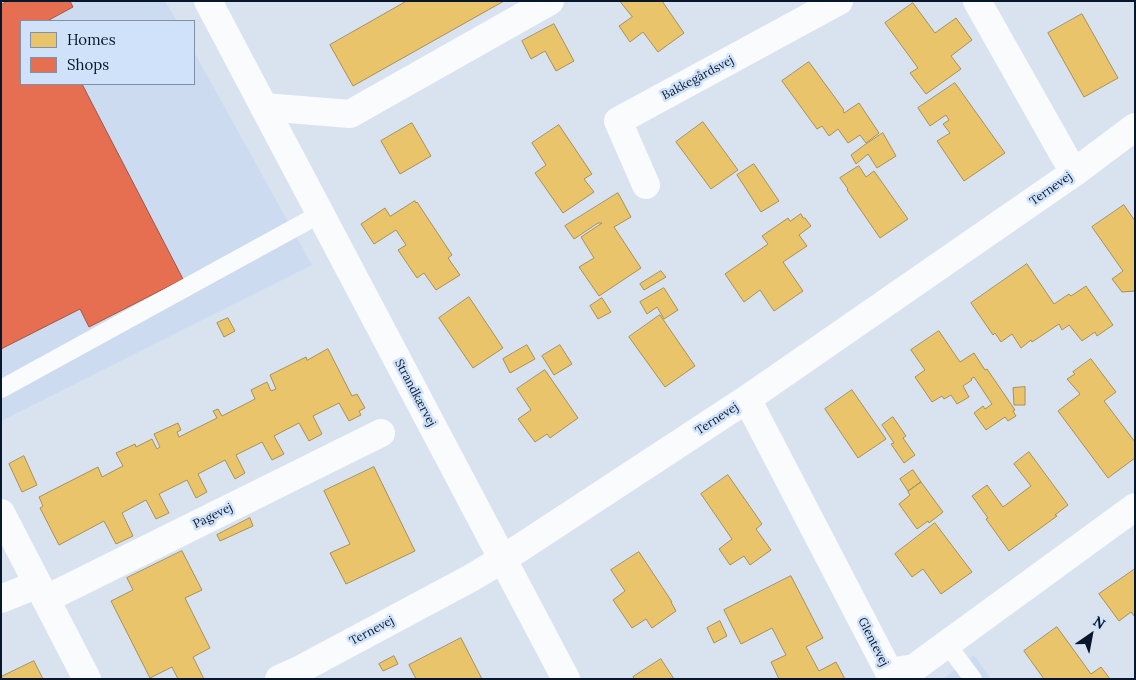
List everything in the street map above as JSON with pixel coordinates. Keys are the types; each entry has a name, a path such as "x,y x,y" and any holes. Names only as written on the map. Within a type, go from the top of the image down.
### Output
{"street":[{"name":"Strandkærvej","path":"208,1 566,679"},
{"path":"264,107 350,114 550,1"},
{"name":"Bakkegårdsvej","path":"646,185 618,121 839,1"},
{"path":"977,1 1075,172"},
{"name":"Ternevej","path":"279,679 464,582 503,559 747,399 1075,172 1135,127"},
{"name":"Glentevej","path":"747,399 889,672 914,668 1135,507"},
{"name":"Pagevej","path":"1,599 42,592 381,433"},
{"path":"1,514 87,679"}],"lane":[{"path":"1,389 320,214"},
{"path":"948,644 973,679"}],"shaded area":[{"path":"1,1 165,1 176,20 20,20 20,85 195,85 195,54 312,265 1,421"},
{"path":"974,655 991,679 943,679"}],"building: Homes":[{"path":"407,1 504,1 353,86 330,45"},
{"path":"620,1 662,1 684,33 658,52 643,32 630,42 619,26 632,17"},
{"path":"913,3 935,33 956,18 972,40 951,56 961,69 926,94 910,73 918,68 885,23"},
{"path":"1082,14 1118,78 1084,97 1048,33"},
{"path":"554,24 574,61 556,71 545,51 531,59 522,41"},
{"path":"809,62 844,110 844,113 859,103 879,133 866,143 860,135 848,143 838,129 829,136 822,126 817,129 782,81"},
{"path":"955,83 1005,153 964,181 937,141 950,133 943,124 949,120 946,115 930,126 918,108"},
{"path":"703,122 738,170 711,189 676,142"},
{"path":"412,123 431,156 400,174 381,141"},
{"path":"559,125 592,174 584,179 594,192 563,213 535,173 546,165 532,143"},
{"path":"883,133 896,156 877,168 868,154 856,164 851,155"},
{"path":"754,164 779,201 761,212 737,175"},
{"path":"859,166 866,177 874,171 908,219 880,238 840,178"},
{"path":"618,193 631,217 614,227 641,268 599,296 579,267 594,258 581,237 602,223 598,223 574,239 565,226"},
{"path":"415,201 452,255 448,258 460,275 436,290 424,273 417,278 398,250 406,245 396,230 374,244 361,224 385,208 390,216"},
{"path":"1124,205 1135,221 1135,291 1122,292 1112,279 1123,271 1092,227"},
{"path":"801,214 811,226 799,235 807,246 783,262 803,291 774,311 760,290 744,302 725,274 768,244 762,236 788,218 790,221"},
{"path":"1027,264 1054,304 1086,286 1113,325 1097,336 1095,332 1082,341 1069,325 1062,330 1059,324 1021,348 1012,334 1001,342 995,333 993,335 971,303"},
{"path":"661,271 666,277 644,290 640,284"},
{"path":"664,288 678,310 664,319 657,307 647,314 640,302"},
{"path":"469,297 503,348 473,368 439,318"},
{"path":"602,298 611,312 598,319 590,306"},
{"path":"660,315 695,366 665,387 629,337"},
{"path":"228,318 235,331 224,337 217,323"},
{"path":"939,331 960,362 974,353 1015,410 1013,411 1016,416 1008,421 1005,417 986,430 974,413 983,406 985,409 992,404 974,377 963,386 969,397 957,404 951,395 944,399 942,396 932,402 915,377 925,370 911,350"},
{"path":"527,345 535,359 510,373 503,359"},
{"path":"560,345 572,364 554,375 542,356"},
{"path":"328,349 352,396 357,394 365,408 359,411 361,415 349,421 339,403 313,416 322,434 309,441 299,423 274,436 284,454 272,460 262,442 236,455 245,473 235,479 225,460 198,474 207,492 196,498 187,480 159,494 169,513 156,519 146,500 122,513 133,536 116,544 104,521 59,545 40,508 43,506 39,497 98,467 102,477 123,466 116,453 135,444 136,447 152,439 157,449 160,447 154,434 178,423 181,430 177,432 179,437 217,418 213,411 218,409 222,416 255,399 251,390 267,382 271,391 276,389 270,375 306,357 307,360"},
{"path":"1091,359 1116,392 1104,401 1135,442 1135,458 1108,478 1058,411 1080,394 1067,379 1075,374 1073,372"},
{"path":"545,370 578,418 550,438 547,434 535,442 518,419 531,410 517,389"},
{"path":"1025,387 1025,405 1014,405 1013,388"},
{"path":"852,390 886,439 858,458 825,409"},
{"path":"893,417 906,436 903,438 915,455 904,463 891,444 894,443 882,425"},
{"path":"1029,452 1068,505 1055,515 1057,516 1009,551 972,496 987,485 1003,507 1031,486 1014,464"},
{"path":"24,456 37,485 22,492 9,464"},
{"path":"374,467 415,551 346,584 330,553 350,544 324,491"},
{"path":"913,470 921,482 908,491 900,479"},
{"path":"728,475 762,524 756,529 771,550 750,565 744,556 730,565 719,549 732,539 701,494"},
{"path":"921,482 943,512 929,523 928,521 917,529 899,504 910,495 908,492"},
{"path":"250,518 253,526 220,541 217,535"},
{"path":"935,523 972,572 941,594 923,569 912,577 895,554"},
{"path":"182,551 202,590 185,598 210,648 193,657 204,679 178,679 172,667 150,678 111,601 133,590 127,578"},
{"path":"639,552 676,611 652,628 646,619 632,628 613,600 625,591 611,570"},
{"path":"1135,569 1135,617 1131,612 1119,621 1099,594"},
{"path":"791,576 823,638 806,647 819,671 836,662 845,679 779,679 771,662 786,655 772,628 741,644 724,610"},
{"path":"720,621 727,636 714,643 707,628"},
{"path":"1057,627 1091,674 1101,667 1110,679 1044,679 1024,651"},
{"path":"461,638 482,679 416,679 409,665"},
{"path":"394,656 398,664 383,671 379,664"},
{"path":"661,659 674,679 635,679 633,677"},
{"path":"34,661 43,679 1,679 1,677"}],"building: Shops":[{"path":"8,1 70,1 73,7 49,20 20,20 20,85 83,85 183,279 89,327 80,309 1,349 1,5"}]}
